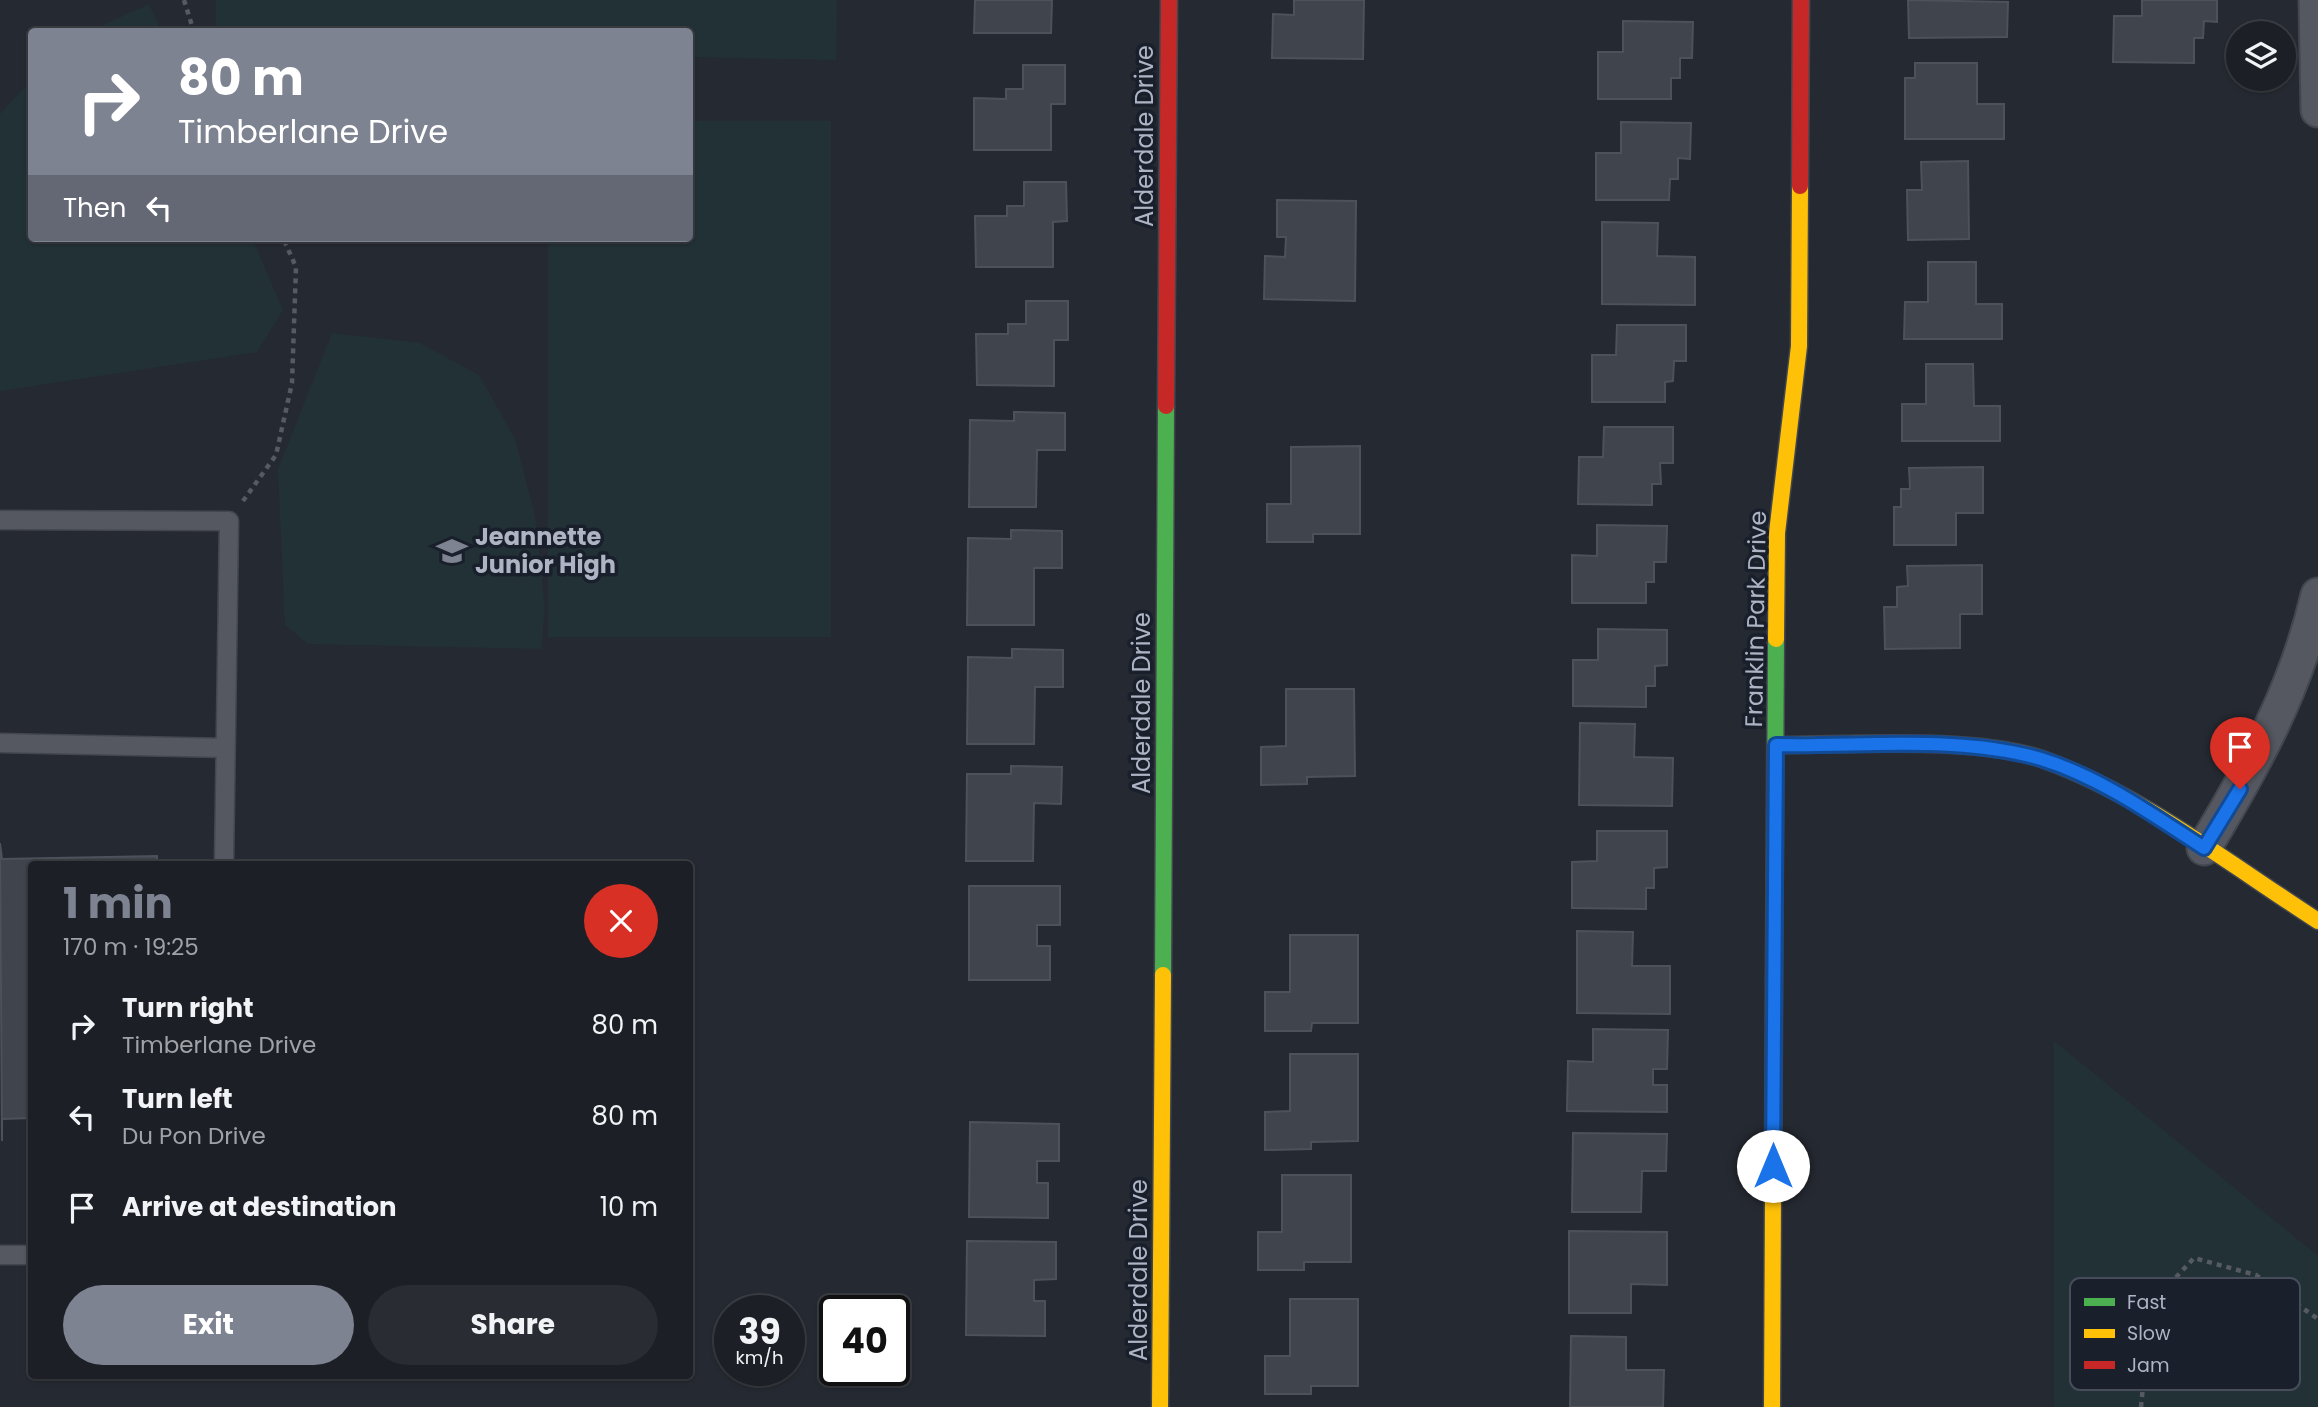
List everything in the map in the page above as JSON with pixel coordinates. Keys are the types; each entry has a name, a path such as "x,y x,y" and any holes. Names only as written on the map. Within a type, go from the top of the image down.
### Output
{"street":[{"name":"Alderdale Drive","path":"1160,1407 1169,0"},
{"name":"Franklin Park Drive","path":"1772,1407 1777,533 1799,346 1801,0"},
{"path":"2316,0 2318,110"},
{"path":"2204,848 2253,769 2280,713 2309,635 2318,594"},
{"path":"1776,745 1937,746 1992,749 2041,759 2127,798 2318,921"}],"lane":[{"path":"0,520 229,521 224,861"},
{"path":"0,743 225,748"},
{"path":"0,1255 28,1255"}],"path":[{"path":"184,0 193,28"},
{"path":"229,521 276,455 292,383 296,267 285,242"},
{"path":"2175,1278 2194,1258 2260,1278"},
{"path":"2300,1306 2318,1319"}],"shaded area":[{"path":"216,0 837,0 836,60 693,57 693,28 216,28"},
{"path":"149,4 160,28 97,28"},
{"path":"28,83 28,242 254,242 283,310 257,352 0,391 0,114"},
{"path":"693,121 831,121 831,637 548,637 548,242 693,242"},
{"path":"332,333 420,343 479,375 515,439 535,515 545,608 541,649 308,644 285,625 278,469"},
{"path":"2054,1041 2318,1256 2318,1407 2054,1407"}],"building":[{"path":"975,0 1052,0 1051,33 974,33"},
{"path":"1294,0 1364,0 1363,59 1272,58 1273,14 1294,15"},
{"path":"1908,0 2008,2 2007,37 1909,38"},
{"path":"2142,0 2217,0 2217,22 2204,21 2203,38 2194,38 2194,63 2113,62 2114,16 2142,16"},
{"path":"1623,21 1693,22 1692,58 1680,58 1680,78 1671,78 1671,99 1598,99 1598,52 1623,52"},
{"path":"1915,63 1977,63 1977,104 2004,104 2004,139 1905,139 1905,78 1915,78"},
{"path":"1023,65 1065,65 1065,104 1051,104 1051,150 974,150 974,98 1006,99 1006,89 1023,89"},
{"path":"1621,122 1691,123 1690,159 1678,158 1678,179 1670,179 1669,200 1596,200 1596,153 1621,153"},
{"path":"1968,161 1969,239 1908,240 1907,190 1922,190 1921,162"},
{"path":"1024,182 1066,182 1067,221 1053,222 1053,267 976,267 975,216 1007,216 1007,206 1024,206"},
{"path":"1277,200 1356,201 1355,301 1264,299 1265,256 1285,257 1286,237 1277,237"},
{"path":"1602,222 1658,223 1657,256 1695,257 1695,305 1602,304"},
{"path":"1928,262 1976,262 1976,304 2002,304 2002,339 1904,339 1905,302 1928,302"},
{"path":"1026,301 1068,301 1068,340 1054,340 1054,386 977,385 976,334 1008,334 1008,324 1026,324"},
{"path":"1617,325 1686,325 1686,361 1674,361 1673,381 1665,382 1665,402 1592,402 1592,355 1616,355"},
{"path":"1926,364 1973,364 1974,406 2000,406 2000,441 1902,441 1902,404 1926,404"},
{"path":"1014,412 1065,413 1065,450 1037,450 1036,507 969,507 970,420 1014,421"},
{"path":"1604,427 1673,427 1673,463 1660,463 1661,484 1652,484 1652,505 1578,504 1579,457 1603,457"},
{"path":"1360,446 1360,534 1313,534 1313,542 1267,542 1267,504 1291,504 1291,447"},
{"path":"1983,467 1983,513 1956,513 1956,545 1894,545 1894,507 1901,507 1901,489 1910,489 1909,468"},
{"path":"1597,525 1667,526 1666,562 1654,562 1654,582 1646,582 1646,603 1572,603 1572,555 1597,556"},
{"path":"1011,530 1062,531 1062,568 1034,568 1034,625 967,625 968,538 1011,539"},
{"path":"1982,565 1982,614 1960,614 1960,648 1885,649 1884,607 1897,607 1897,587 1908,586 1907,566"},
{"path":"1598,629 1667,630 1667,665 1655,666 1655,686 1646,686 1646,707 1573,706 1573,660 1598,660"},
{"path":"1012,649 1063,650 1063,687 1035,687 1034,744 967,744 968,657 1012,658"},
{"path":"1286,689 1354,689 1355,776 1307,777 1307,784 1261,785 1261,747 1286,746"},
{"path":"1580,723 1635,724 1634,757 1673,758 1672,806 1579,805"},
{"path":"1011,766 1062,767 1061,804 1034,803 1033,861 966,861 967,774 1011,774"},
{"path":"1597,831 1667,831 1667,867 1654,868 1654,888 1646,888 1646,909 1572,908 1572,862 1597,861"},
{"path":"0,843 2,859 157,856 157,861 28,861 28,1118 2,1119 2,1141"},
{"path":"969,886 1060,886 1060,925 1037,925 1037,946 1050,946 1050,980 969,980"},
{"path":"1577,931 1633,932 1632,966 1670,966 1670,1014 1577,1013"},
{"path":"1290,935 1358,935 1358,1023 1312,1023 1311,1031 1265,1031 1265,992 1290,992"},
{"path":"1593,1029 1668,1030 1667,1069 1653,1069 1653,1085 1667,1085 1667,1112 1567,1111 1568,1061 1593,1062"},
{"path":"1290,1054 1358,1054 1358,1141 1311,1142 1311,1149 1265,1150 1265,1112 1290,1111"},
{"path":"970,1122 1059,1124 1059,1161 1037,1161 1037,1183 1048,1183 1048,1218 969,1217"},
{"path":"1573,1133 1667,1134 1666,1171 1642,1171 1641,1212 1572,1212"},
{"path":"1282,1175 1351,1175 1351,1262 1304,1262 1304,1270 1258,1270 1258,1232 1282,1232"},
{"path":"1569,1231 1667,1232 1667,1285 1631,1284 1631,1313 1569,1313"},
{"path":"967,1241 1056,1242 1056,1279 1034,1280 1034,1301 1045,1301 1045,1336 966,1335"},
{"path":"1290,1299 1358,1299 1358,1386 1311,1386 1311,1394 1265,1394 1265,1356 1290,1356"},
{"path":"1571,1336 1626,1337 1626,1370 1664,1370 1663,1407 1570,1407"}],"traffic: fast":[{"path":"1163,975 1166,406"},
{"path":"1774,979 1776,639"}],"traffic: slow":[{"path":"1776,639 1777,533 1799,346 1800,186"},
{"path":"1776,745 1948,744 2014,752 2042,759 2114,791 2149,811 2318,921"},
{"path":"1160,1407 1163,975"},
{"path":"1772,1407 1774,979"}],"traffic: jam":[{"path":"1166,406 1169,0"},
{"path":"1800,186 1801,0"}],"place":[{"name":"Jeannette Junior High","path":"452,551"}],"route":[{"path":"1773,1166 1776,745 1937,746 1992,749 2041,759 2084,776 2127,798 2204,848 2240,789"}]}
